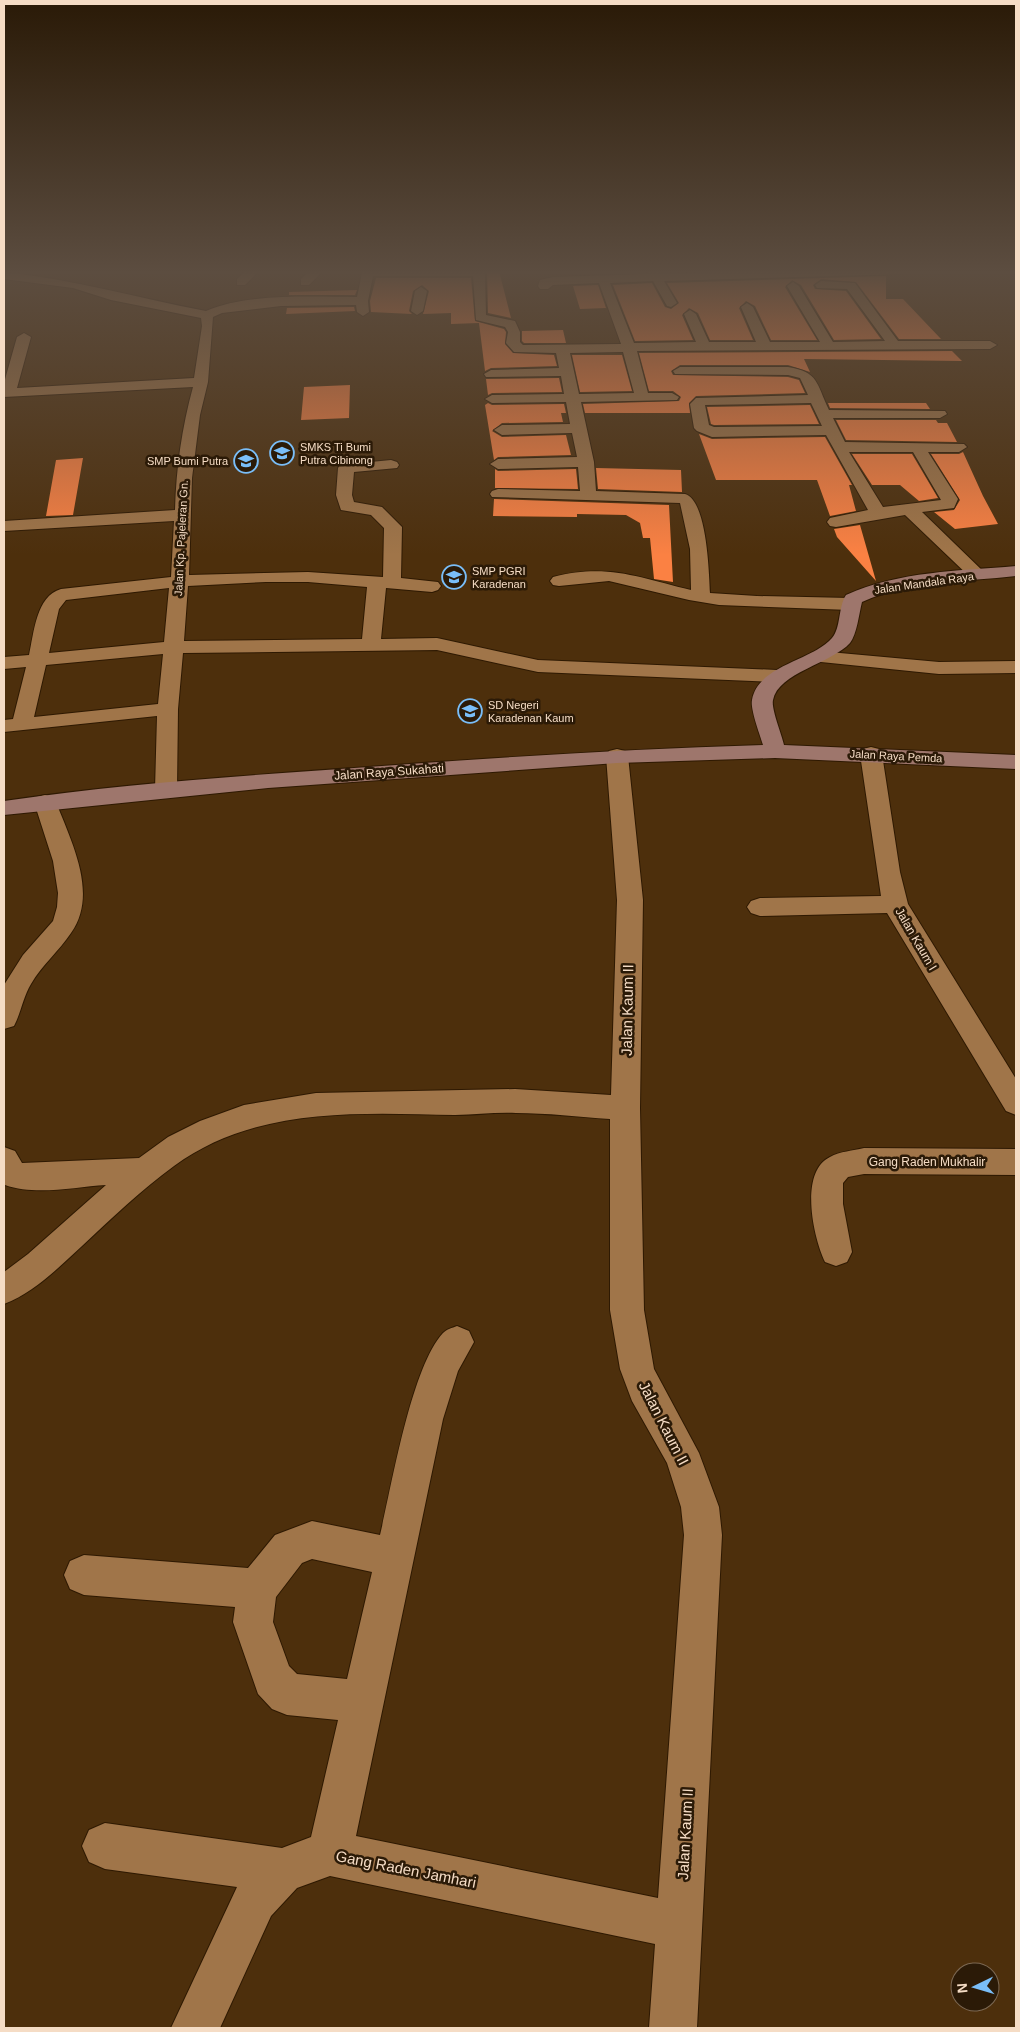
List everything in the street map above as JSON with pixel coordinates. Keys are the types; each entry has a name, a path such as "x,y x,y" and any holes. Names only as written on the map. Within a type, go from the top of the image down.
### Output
{"main road":[{"name":"Jalan Mandala Raya","path":"850,604 853,599 872,590 1016,571"},
{"path":"775,751 762,701 765,692 777,676 818,657 842,640 850,604"},
{"name":"Jalan Raya Pemda","path":"775,751 1016,762"},
{"name":"Jalan Raya Sukahati","path":"4,808 166,790 617,756 775,751"}],"street":[{"path":"15,365 6,393 201,382"},
{"name":"Jalan Kp. Pajeleran Gn.","path":"166,790 168,709 179,580 186,462 203,365"},
{"path":"565,365 586,462 588,495"},
{"path":"633,365 642,398"},
{"path":"680,370 772,370 800,373 806,376 822,414 839,447 878,513"},
{"path":"491,374 567,372"},
{"path":"492,399 672,397"},
{"path":"816,400 701,401 698,404 698,417 702,428 712,432 831,430"},
{"path":"822,414 940,414"},
{"path":"502,430 580,428"},
{"path":"839,447 959,447"},
{"path":"836,522 878,513 911,511 948,504 950,499 918,448"},
{"path":"498,464 586,462"},
{"path":"371,645 393,527 376,511 346,506 344,495 346,468 391,465"},
{"path":"498,494 667,497 684,499 688,503 699,549 701,597"},
{"path":"911,511 978,575"},
{"path":"4,526 183,515"},
{"path":"559,581 593,575 608,576 701,597 850,604"},
{"path":"168,709 13,725 40,659 50,609 54,600 61,595 179,580 308,577 432,586"},
{"path":"4,663 173,647 437,644 538,666 777,676"},
{"path":"818,657 939,668 1016,667"},
{"name":"Jalan Kaum I","path":"871,754 888,872 895,904 927,960 1016,1103"},
{"name":"Jalan Kaum II","path":"617,756 630,900 625,1108 627,1310 631,1343 645,1389 681,1453 700,1507 703,1535 673,2028"},
{"path":"4,1019 10,994 33,961 66,920 71,899 69,881 45,802"},
{"path":"760,907 895,904"},
{"path":"4,1289 46,1260 144,1170 181,1144 213,1127 248,1117 320,1105 413,1100 462,1103 515,1101 625,1108"},
{"path":"4,1160 6,1169 16,1176 35,1177 144,1170"},
{"name":"Gang Raden Mukhalir","path":"836,1252 827,1204 827,1179 839,1166 864,1161 1016,1162"},
{"path":"330,1853 426,1420 441,1367 447,1354 457,1342"},
{"path":"363,1702 288,1694 273,1679 253,1622 257,1588 289,1549 312,1540 395,1557"},
{"path":"84,1575 257,1588"},
{"path":"104,1846 282,1871"},
{"name":"Gang Raden Jamhari","path":"195,2028 255,1900 282,1871 330,1853 680,1926"}],"building":[{"path":"484,365 557,366 491,368 485,371"},
{"path":"574,365 625,365 632,391 580,392"},
{"path":"642,365 807,365 810,372 788,365 680,365 671,371 673,375 788,377 799,380 805,393 696,396 689,403 690,413 585,413 583,404 679,401 681,397 673,391 649,391"},
{"path":"559,378 562,392 492,393 488,395 486,379"},
{"path":"350,385 349,418 301,420 304,387"},
{"path":"488,403 492,405 564,404 566,413 561,413 563,422 502,423 492,431 502,437 566,435 571,455 498,457 494,460 485,405"},
{"path":"828,403 926,403 930,409 830,408"},
{"path":"810,405 819,424 714,425 711,424 707,407"},
{"path":"836,420 936,420 938,423 947,423 957,442 846,440"},
{"path":"699,434 712,439 825,437 852,485 849,485 856,511 830,516 817,480 716,480"},
{"path":"963,452 998,524 955,529 934,512 954,510 960,500 931,454 959,454"},
{"path":"852,454 912,454 938,498 919,501 900,485 872,485"},
{"path":"83,458 73,515 46,516 56,460"},
{"path":"596,468 681,470 682,492 598,489"},
{"path":"495,469 498,471 576,469 578,489 495,488"},
{"path":"494,499 669,505 673,582 654,579 650,538 643,538 640,523 626,515 577,514 577,517 493,516"},
{"path":"860,525 876,581 837,537 834,529"}],"place":[{"name":"SMKS Ti Bumi Putra Cibinong","path":"282,453"},
{"name":"SMP Bumi Putra","path":"246,461"},
{"name":"SMP PGRI Karadenan","path":"454,577"},
{"name":"SD Negeri Karadenan Kaum","path":"470,711"}]}
